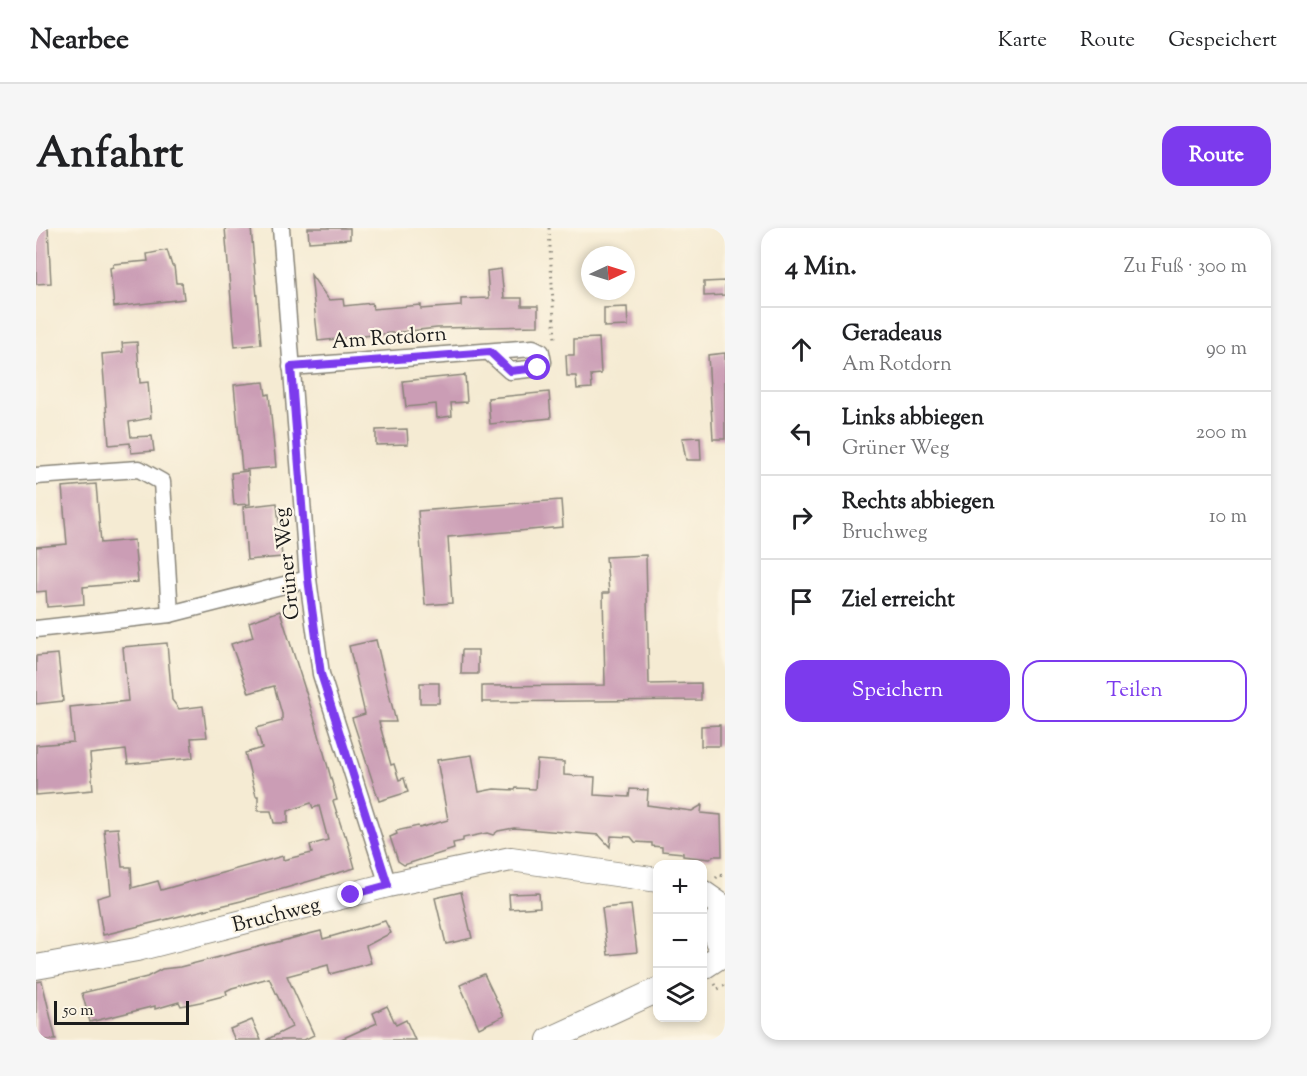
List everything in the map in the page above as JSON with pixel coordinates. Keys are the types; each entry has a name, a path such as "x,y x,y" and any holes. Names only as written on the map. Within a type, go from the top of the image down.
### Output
{"street":[{"name":"Grüner Weg","path":"281,228 308,579 321,674 388,885"},
{"name":"Am Rotdorn","path":"291,367 490,352 510,371 542,365 543,357 538,349"},
{"path":"36,476 139,470 162,482 170,614"},
{"path":"36,629 170,614 308,579"},
{"name":"Bruchweg","path":"36,967 137,949 388,885 511,859 653,879"},
{"path":"707,895 725,908 714,925 714,936 725,953 707,965"},
{"path":"549,1040 653,992"}],"path":[{"path":"538,349 555,344 549,228"}],"building":[{"path":"36,228 48,228 51,283 36,284"},
{"path":"225,228 251,228 261,344 235,347"},
{"path":"308,228 350,228 350,239 309,242"},
{"path":"167,250 172,266 174,266 176,283 182,283 184,299 114,307 110,268 113,264 148,261 147,254"},
{"path":"501,269 504,298 522,298 522,306 538,306 538,326 437,328 318,341 311,275 329,300 343,299 344,306 372,303 373,309 421,305 421,309 461,306 461,299 489,298 487,271"},
{"path":"725,281 725,295 704,296 704,282"},
{"path":"627,307 628,326 604,327 604,308"},
{"path":"599,338 601,374 591,375 592,388 577,389 576,376 567,376 566,355 574,355 574,339"},
{"path":"137,342 140,383 148,382 151,418 129,422 131,437 152,436 154,451 131,453 130,443 109,445 102,354 123,352 122,343"},
{"path":"725,353 725,439 713,439 708,355"},
{"path":"465,375 467,402 451,403 452,416 437,418 436,404 406,407 403,381"},
{"path":"264,382 266,395 269,394 276,467 242,470 234,385"},
{"path":"549,392 551,418 490,424 488,398"},
{"path":"407,429 408,444 376,445 376,430"},
{"path":"700,437 701,460 686,460 682,438"},
{"path":"248,471 250,504 234,505 231,473"},
{"path":"96,484 101,543 134,540 138,582 83,587 84,604 47,607 46,591 36,592 36,547 67,544 62,487"},
{"path":"561,500 563,527 448,537 452,603 425,605 418,511"},
{"path":"277,503 282,557 247,560 243,507"},
{"path":"646,555 649,684 701,683 701,700 482,702 482,686 605,685 603,593 609,593 606,557"},
{"path":"280,611 316,724 337,800 333,801 355,868 241,901 103,935 97,898 111,894 104,829 118,828 122,867 131,867 132,888 158,881 161,890 283,856 283,860 312,853 310,845 328,840 319,806 313,808 311,803 288,811 288,823 274,823 271,811 258,811 258,796 256,796 245,753 262,748 256,728 282,721 282,714 274,686 249,693 231,644 253,637 249,622"},
{"path":"376,640 396,722 379,722 391,765 394,764 399,780 404,778 408,792 379,801 352,718 365,714 349,646"},
{"path":"167,643 172,700 179,709 203,706 207,737 191,738 193,758 128,764 126,750 90,754 93,790 36,795 36,745 73,742 70,707 128,701 123,647"},
{"path":"462,650 478,650 478,674 461,674"},
{"path":"58,654 63,701 36,704 36,656"},
{"path":"420,683 439,683 439,703 420,703"},
{"path":"720,725 720,746 701,746 701,726"},
{"path":"472,755 479,792 494,789 535,789 537,760 564,762 564,775 595,777 594,795 629,797 630,789 648,790 647,805 692,811 702,805 701,813 721,815 722,856 714,856 710,859 683,856 683,853 662,851 662,847 652,846 652,843 635,842 631,837 611,836 610,847 599,835 514,828 498,831 493,835 487,833 463,838 463,841 453,843 454,849 404,865 398,861 390,837 397,834 396,831 418,826 419,828 448,820 437,760"},
{"path":"461,892 472,938 446,944 435,898"},
{"path":"539,893 540,907 510,909 509,894"},
{"path":"631,905 637,952 608,955 602,908"},
{"path":"385,921 391,933 366,946 371,963 330,974 328,965 287,976 314,1035 304,1040 266,1040 292,1027 269,978 232,988 226,991 227,995 200,1002 181,1006 179,1002 155,1009 155,1006 90,1022 82,993 147,977 162,969 180,967 321,931 323,939"},
{"path":"484,974 504,1016 479,1028 460,985"},
{"path":"42,981 56,1040 36,1040 36,982"},
{"path":"387,1006 396,1025 406,1020 415,1040 339,1040 377,1023 373,1013"},
{"path":"252,1020 261,1040 235,1040 230,1029"}],"route":[{"path":"351,895 388,885 321,674 308,579 291,367 490,352 510,371 538,368"}]}
